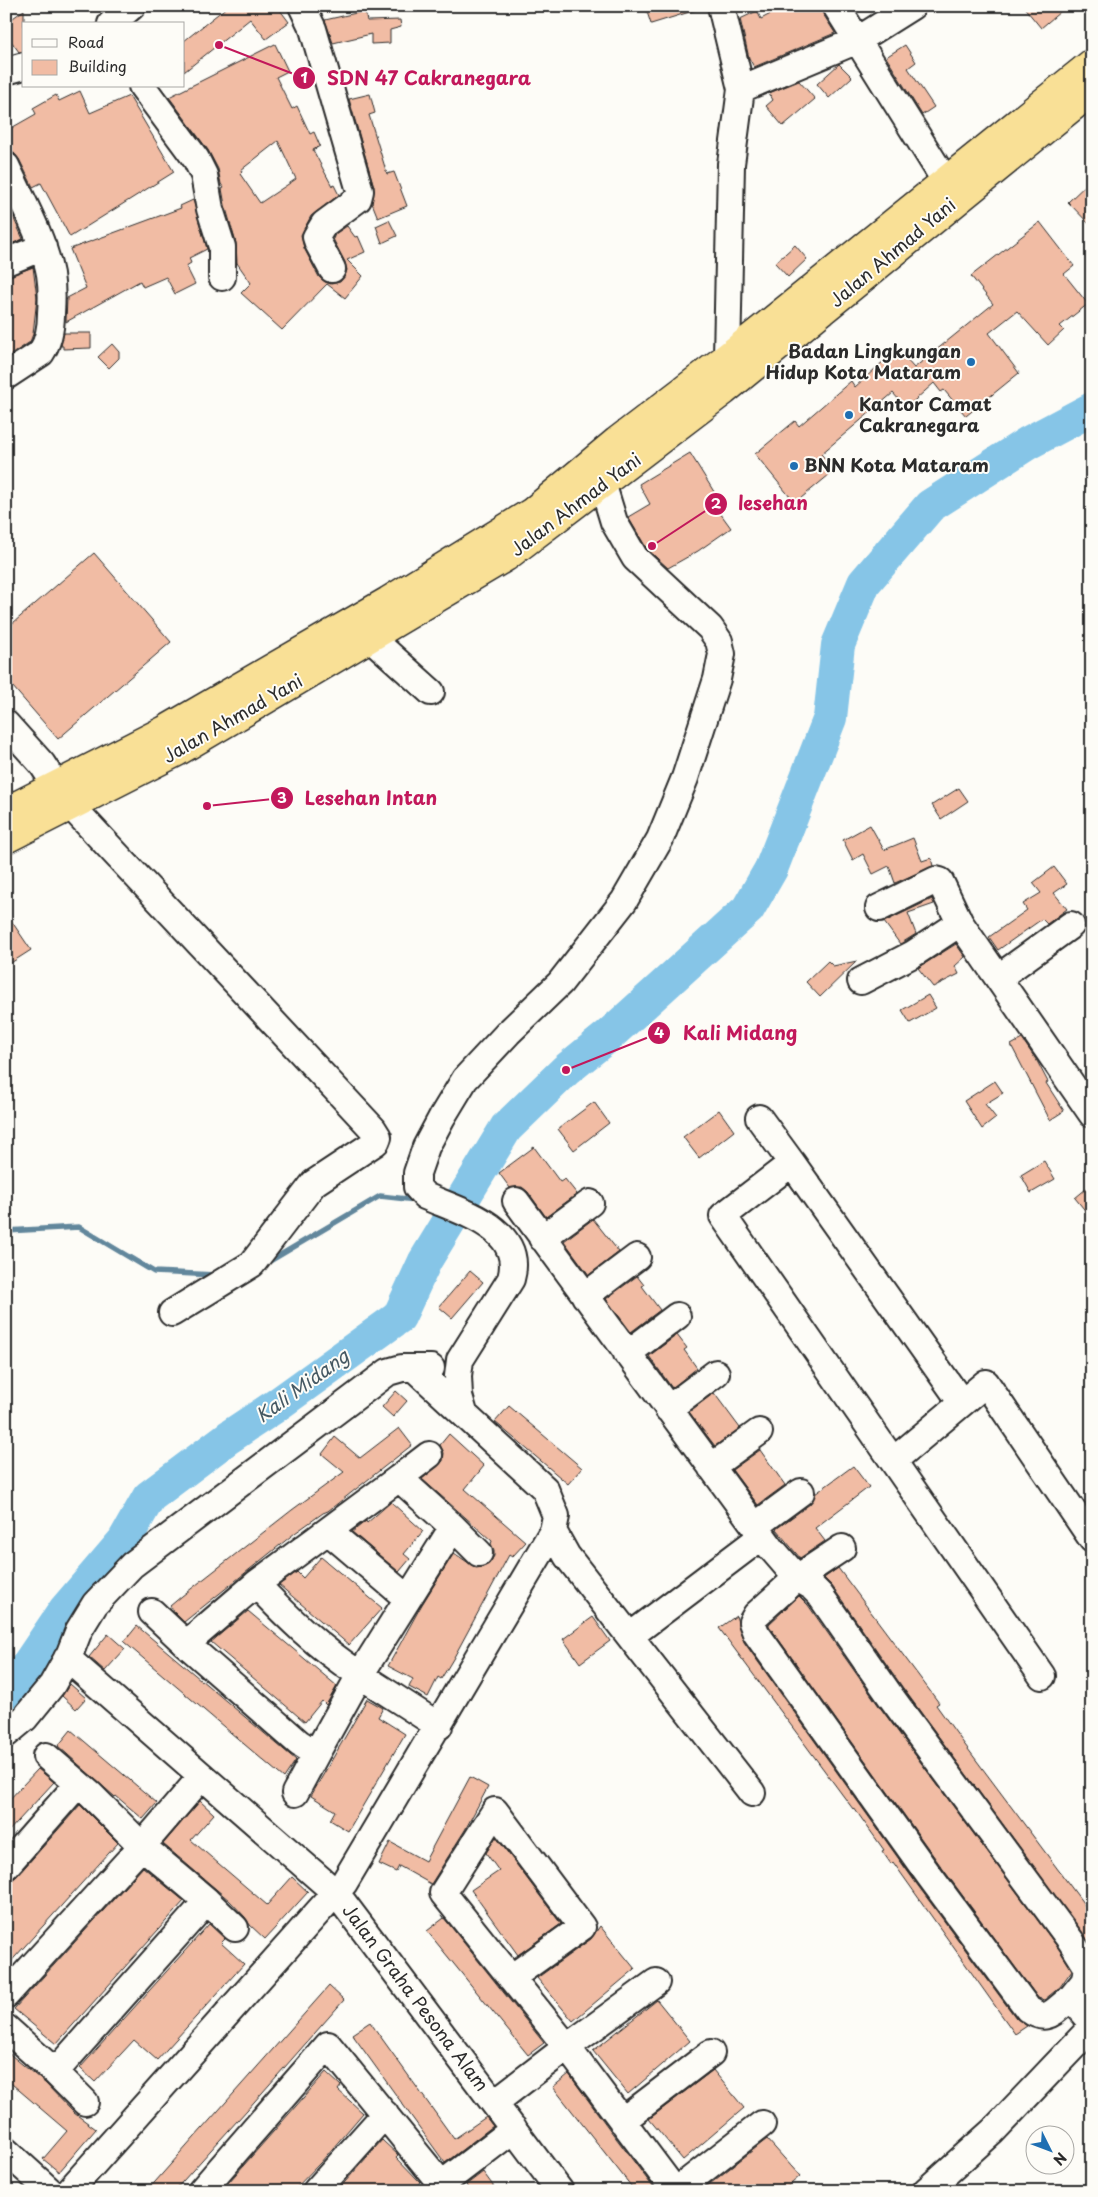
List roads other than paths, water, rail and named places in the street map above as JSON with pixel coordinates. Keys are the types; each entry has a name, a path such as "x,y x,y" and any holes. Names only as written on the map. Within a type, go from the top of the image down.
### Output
{"highway":[{"path":"171,741 388,600 532,512 617,441 687,403 727,357 1092,64"},
{"name":"Jalan Ahmad Yani","path":"6,839 64,797 372,638 506,557 603,486 687,403 1092,91"},
{"path":"6,811 64,797"}],"street":[{"path":"113,22 132,6"},
{"path":"302,6 313,29 360,191 358,199 324,224 316,237 332,269"},
{"path":"721,6 741,89 731,164 727,357"},
{"path":"836,6 946,182"},
{"path":"741,89 858,40 912,6"},
{"path":"6,71 22,67"},
{"path":"143,88 196,159 204,175 210,209 222,247 222,277"},
{"path":"6,166 42,247 50,274 52,298 50,331 41,353 6,376"},
{"path":"6,262 42,247"},
{"path":"464,1412 459,1396 458,1376 460,1360 511,1279 514,1268 513,1256 506,1241 495,1228 425,1196 417,1187 417,1172 426,1147 466,1079 508,1033 560,983 624,901 660,839 685,778 717,679 722,654 719,641 710,628 635,558 614,522 603,486"},
{"path":"372,638 431,692"},
{"path":"6,724 42,764 64,797 377,1136 376,1142 314,1183 252,1264 172,1313"},
{"path":"879,908 938,880 960,923 1092,1114"},
{"path":"861,981 913,954 960,923"},
{"path":"998,978 1071,925"},
{"path":"759,1118 962,1403"},
{"path":"792,1163 723,1216 1042,1676"},
{"path":"516,1201 711,1467 754,1534 796,1578 811,1586 820,1595 891,1697 1085,1962 1088,1968 1088,1975 1071,1998 1046,2017 1040,2017 1028,2009 928,1874 756,1633 752,1622 753,1618 796,1578 842,1548"},
{"path":"542,1238 590,1203"},
{"path":"584,1296 637,1257"},
{"path":"627,1354 678,1316"},
{"path":"6,1734 25,1718 52,1684 67,1658 79,1630 95,1604 132,1566 388,1372 402,1368 438,1368 460,1360"},
{"path":"69,2191 344,1883 439,1726 553,1531 556,1516 546,1489 414,1368"},
{"path":"668,1409 716,1373"},
{"path":"893,1461 986,1383 1092,1539"},
{"path":"711,1467 759,1432"},
{"path":"186,1644 256,1584 428,1455"},
{"path":"399,1478 479,1552"},
{"path":"630,1636 754,1534 801,1492"},
{"path":"295,1794 360,1675 453,1527"},
{"path":"328,1531 408,1599"},
{"path":"553,1531 567,1556 752,1793"},
{"path":"256,1584 299,1629 328,1654 439,1726"},
{"path":"152,1612 299,1743 316,1754"},
{"name":"Jalan Graha Pesona Alam","path":"67,1658 336,1893 560,2191"},
{"path":"46,1756 142,1846 207,1901 235,1928"},
{"path":"6,1995 142,1846 202,1776"},
{"path":"6,1866 78,1784"},
{"path":"511,1978 582,1927 495,1811 442,1893 566,2047 676,2191 762,2124"},
{"path":"55,2072 207,1901"},
{"name":"Jalan Graha Pesona Alam","path":"494,2103 566,2047 656,1982"},
{"path":"1071,1998 1092,2022"},
{"path":"926,2191 993,2131 1092,2027"},
{"path":"6,2028 85,2102"},
{"path":"201,2191 328,2044 442,2188 514,2129"},
{"path":"622,2121 711,2053"},
{"path":"316,2191 385,2114"},
{"path":"6,2151 50,2191"}],"waterway":[{"name":"Kali Midang","path":"6,1692 25,1669 65,1610 124,1541 149,1497 229,1437 399,1317 425,1261 506,1128 566,1070 608,1036 748,909 771,869 830,718 838,645 864,583 930,506 1028,443 1092,409"},
{"path":"265,1264 380,1196 416,1200"},
{"path":"6,1231 79,1227 154,1272 216,1275"}],"place":[{"name":"SDN 47 Cakranegara","path":"219,45"},
{"name":"Badan Lingkungan Hidup Kota Mataram","path":"971,362"},
{"name":"Kantor Camat Cakranegara","path":"849,415"},
{"name":"BNN Kota Mataram","path":"794,466"},
{"name":"lesehan","path":"652,546"},
{"name":"Lesehan Intan","path":"207,806"},
{"name":"Kali Midang","path":"566,1070"}]}
